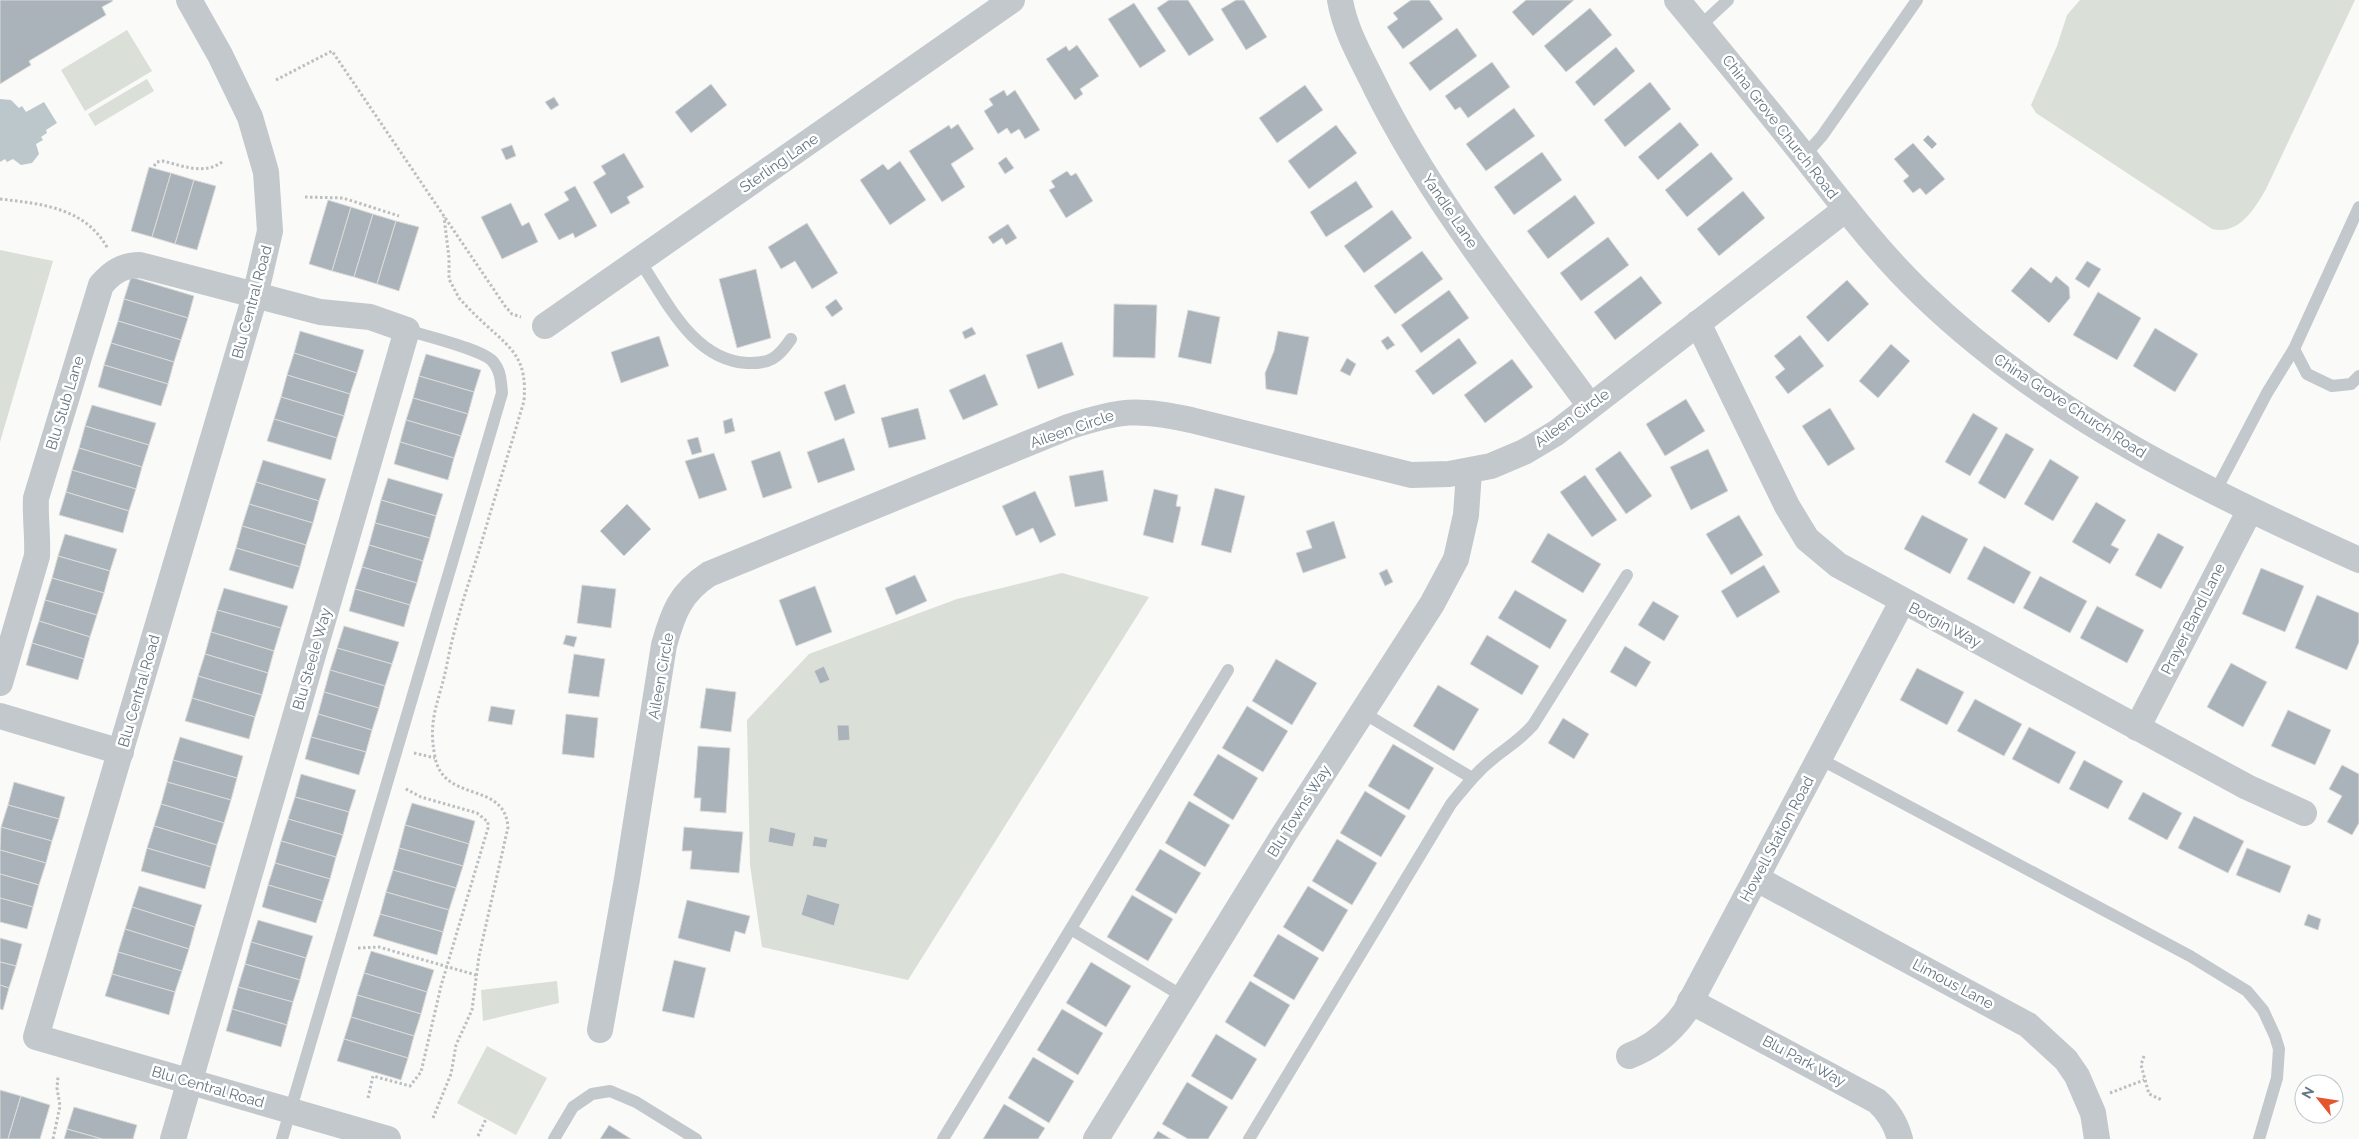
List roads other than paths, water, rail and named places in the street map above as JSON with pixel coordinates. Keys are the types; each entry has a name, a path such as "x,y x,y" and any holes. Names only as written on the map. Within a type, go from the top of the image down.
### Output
{"street":[{"name":"Blu Central Road","path":"189,0 220,55 250,117 266,172 270,231 255,296 36,1037 388,1139"},
{"name":"Sterling Lane","path":"536,321 639,260 1012,0"},
{"name":"Yandle Lane","path":"1340,0 1352,40 1394,123 1444,205 1590,406"},
{"name":"China Grove Church Road","path":"1677,0 1846,210 1922,294 1981,346 2039,389 2143,455 2250,510 2359,560"},
{"name":"Aileen Circle","path":"600,1030 628,879 664,646 672,619 681,599 693,584 709,574 1068,427 1106,415 1134,411 1158,412 1411,475 1469,472 1491,466 1524,452 1556,432 1846,210"},
{"name":"Blu Stub Lane","path":"0,683 37,556 36,498 101,285 110,274 119,269 128,265 140,265 255,296"},
{"path":"255,296 320,312 370,318 407,330"},
{"name":"Borgin Way","path":"1698,323 1787,506 1807,539 1838,565 1902,602 2247,787 2304,813"},
{"name":"Blu Steele Way","path":"173,1139 407,330"},
{"name":"Blu Towns Way","path":"1096,1139 1284,834 1432,604 1456,558 1466,515 1469,472"},
{"name":"Prayer Band Lane","path":"2137,728 2250,510"},
{"name":"Howell Station Road","path":"1629,1056 1642,1051 1666,1035 1676,1024 1690,1001 1902,602"},
{"path":"0,716 121,752"},
{"name":"Limous Lane","path":"1756,879 2028,1025 2066,1060 2078,1076 2087,1094 2093,1113 2097,1139"},
{"name":"Blu Park Way","path":"1690,1001 1877,1101 1885,1108 1896,1124 1900,1139"}],"lane":[{"path":"1700,27 1728,0"},
{"path":"1804,156 1822,136 1917,0"},
{"path":"2215,492 2267,393 2294,349 2359,207"},
{"path":"639,260 688,331 702,346 718,356 738,362 757,363 773,360 782,352 791,339"},
{"path":"282,1139 502,393 500,375 494,361 479,352 407,330"},
{"path":"2294,349 2306,374 2332,386 2351,384 2359,376"},
{"path":"1249,1139 1451,804 1472,778 1494,757 1518,742 1533,725 1627,575"},
{"path":"943,1139 1228,670"},
{"path":"1362,712 1472,778"},
{"path":"1820,759 2190,956 2247,991 2263,1010 2279,1049 2277,1078 2259,1139"},
{"path":"1071,929 1184,997"},
{"path":"554,1139 574,1107 592,1094 610,1091 636,1102 696,1139"}]}
